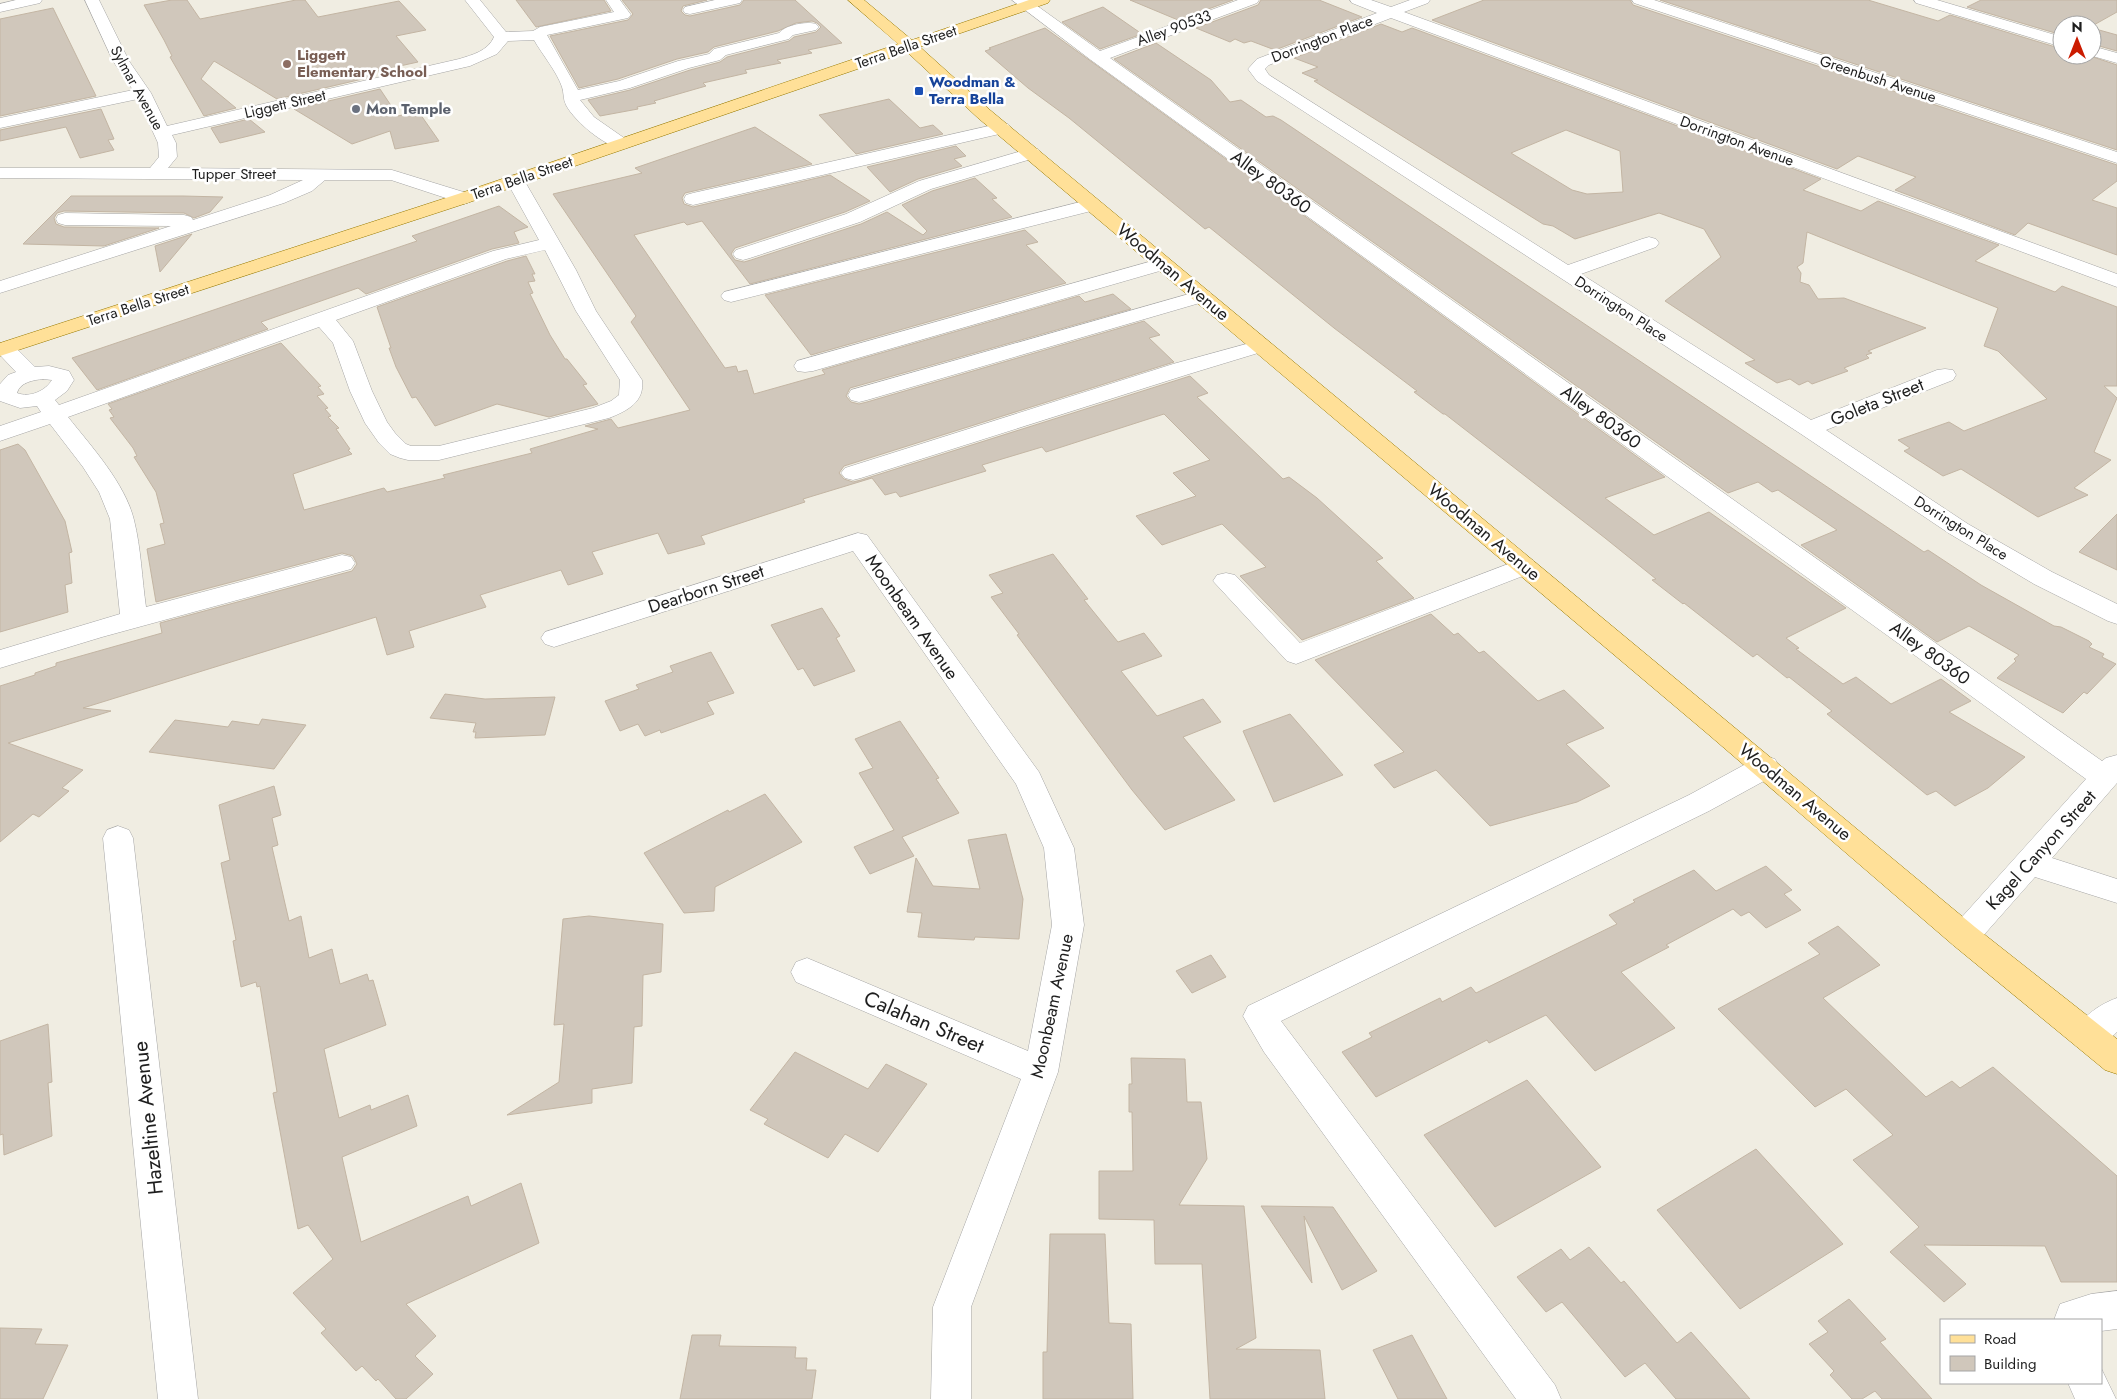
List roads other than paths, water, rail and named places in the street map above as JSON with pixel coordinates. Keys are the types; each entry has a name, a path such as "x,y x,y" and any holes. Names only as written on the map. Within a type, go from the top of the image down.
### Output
{"main road":[{"name":"Woodman Avenue","path":"855,0 1092,205 1765,767 1964,936 2117,1059"},
{"name":"Terra Bella Street","path":"2,349 464,198 910,46 1022,3 1043,0"}],"street":[{"path":"0,8 35,0"},
{"name":"Sylmar Avenue","path":"92,0 121,61 143,93 168,143 168,157 155,174"},
{"path":"473,0 498,43 539,35 540,32 623,15 613,0"},
{"path":"690,10 734,0"},
{"name":"Alley 90533","path":"1097,57 1252,0"},
{"name":"Dorrington Avenue","path":"1358,0 2117,281"},
{"path":"1391,12 1423,0"},
{"name":"Greenbush Avenue","path":"1639,0 2117,158"},
{"path":"1921,0 2052,39"},
{"name":"Alley 80360","path":"1022,3 2111,771"},
{"name":"Dorrington Place","path":"1391,12 1263,62 1256,69 1263,78 1809,429 1959,529 2043,578 2117,615"},
{"path":"571,98 624,85 684,64 714,57 720,52 747,47 784,36 788,32 811,27"},
{"path":"539,35 570,87 574,106 585,118 621,144"},
{"name":"Liggett Street","path":"162,132 464,63 486,55 498,43"},
{"path":"2102,53 2117,58"},
{"path":"0,123 143,93"},
{"path":"693,199 1002,128"},
{"path":"743,254 854,218 925,185 1032,153"},
{"name":"Tupper Street","path":"0,173 392,175 464,198"},
{"path":"0,287 277,199 306,188 321,174"},
{"path":"323,319 343,341 361,391 376,423 398,449 408,453 439,453 601,413 618,406 630,398 633,387 630,380 586,311 551,243 515,180"},
{"path":"731,296 1092,205"},
{"path":"65,219 207,222"},
{"path":"0,434 48,406 323,319 500,255 551,243"},
{"path":"1565,273 1649,243"},
{"path":"805,366 1163,264"},
{"path":"859,395 1203,296"},
{"path":"853,473 1182,369 1261,346"},
{"path":"2,349 30,375"},
{"path":"48,406 63,380 61,376 49,372 30,375 9,386 6,395 14,400 48,406 93,464 111,492 122,519 134,619"},
{"name":"Goleta Street","path":"1809,429 1946,375"},
{"name":"Dearborn Street","path":"554,638 858,540"},
{"name":"Moonbeam Avenue","path":"858,540 1029,780 1059,848 1068,926 1041,1072 952,1308 951,1399"},
{"path":"0,659 134,619 342,563"},
{"path":"1226,581 1296,656 1524,566"},
{"path":"1542,1399 1282,1050 1260,1016 1699,803 1765,767"},
{"name":"Kagel Canyon Street","path":"1964,936 2111,771"},
{"name":"Hazeltine Avenue","path":"118,838 178,1399"},
{"path":"2030,862 2117,891"},
{"name":"Calahan Street","path":"807,972 1041,1072"},
{"path":"2088,1036 2117,1012"},
{"path":"2074,1319 2091,1313 2117,1310"},
{"path":"2088,1384 2096,1399"}],"place":[{"name":"Liggett Elementary School","path":"287,64"},
{"name":"Woodman & Terra Bella","path":"919,91"},
{"name":"Mon Temple","path":"356,109"}]}
